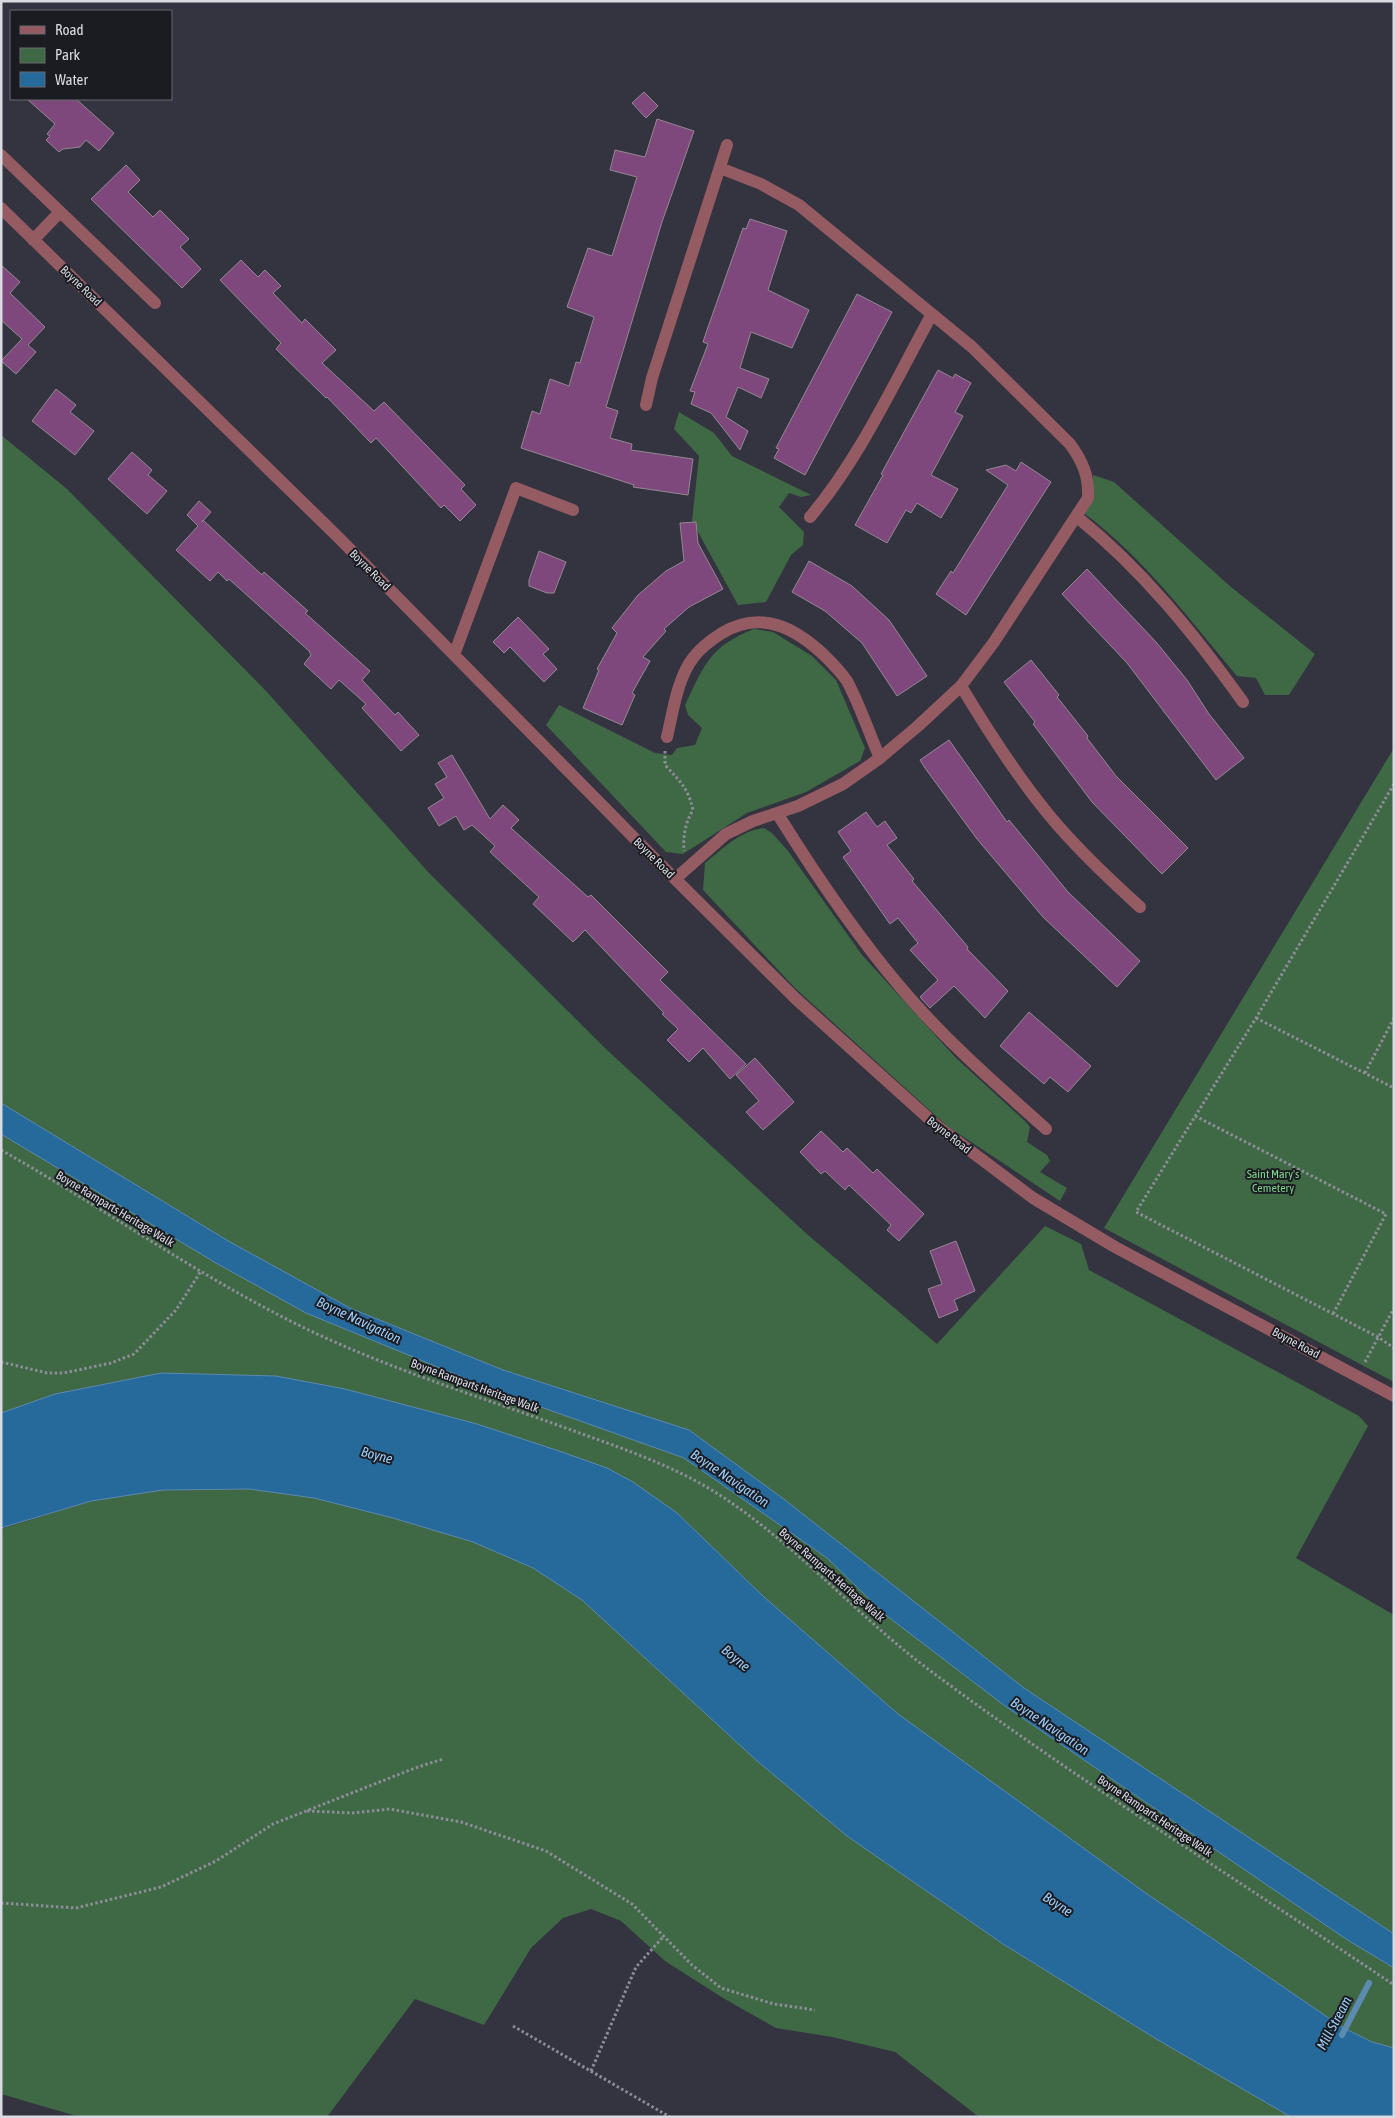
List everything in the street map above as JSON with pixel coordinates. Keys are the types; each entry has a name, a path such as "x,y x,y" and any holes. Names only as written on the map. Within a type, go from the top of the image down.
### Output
{"street":[{"path":"646,405 652,378 728,145"},
{"path":"1,156 155,303"},
{"path":"675,878 726,834 798,806 843,784 880,758 961,686 994,642 1088,498 1088,481 1082,461 1070,444 972,347 799,205 762,184 720,168"},
{"name":"Boyne Road","path":"1,208 338,537 796,999 944,1132 1033,1198 1115,1247 1394,1396"},
{"path":"33,240 60,212"},
{"path":"810,517 830,492 854,454 932,314"},
{"path":"454,655 516,488 574,510"},
{"path":"1077,516 1128,562 1172,610 1243,702"},
{"path":"667,737 682,680 692,658 708,642 728,630 748,622 767,622 790,630 812,644 846,680 880,758"},
{"path":"961,686 1011,766 1050,816 1085,855 1140,907"},
{"path":"777,813 824,887 864,943 903,990 952,1042 1046,1129"}],"path":[{"path":"667,737 665,765 683,783 693,810 687,819 683,837 688,866"},
{"path":"1394,784 1256,1018 1136,1212 1378,1337 1394,1348"},
{"path":"1256,1018 1394,1088"},
{"path":"1365,1073 1394,1018"},
{"path":"1195,1116 1386,1214 1333,1314"},
{"name":"Boyne Ramparts Heritage Walk","path":"1,1150 201,1271 286,1319 330,1340 429,1380 633,1452 679,1472 711,1490 745,1512 926,1667 1012,1731 1394,1985"},
{"path":"1,1362 47,1373 64,1373 110,1363 134,1354 176,1310 201,1271"},
{"path":"1357,1376 1394,1308"},
{"path":"1,1903 76,1908 162,1887 216,1861 273,1824 443,1759"},
{"path":"307,1811 353,1813 390,1809 461,1822 546,1851 632,1904 692,1965 721,1988 774,2004 815,2010"},
{"path":"591,2071 636,1967 663,1937"},
{"path":"514,2026 670,2117"}],"green space":[{"path":"679,412 714,433 732,456 811,495 801,497 789,493 779,507 804,532 803,545 791,555 766,602 738,605 692,521 699,456 674,429"},
{"path":"1,435 67,489 266,691 430,874 607,1050 808,1235 937,1344 1045,1226 1081,1244 1089,1270 1359,1416 1368,1426 1296,1558 1394,1615 1394,1934 1024,1688 785,1500 689,1430 503,1370 350,1308 230,1242 1,1103"},
{"path":"1093,475 1114,482 1231,587 1315,654 1289,695 1265,695 1256,678 1237,676 1166,590 1127,550 1085,514 1093,493"},
{"path":"754,629 773,632 812,656 836,680 865,748 860,761 806,792 747,813 683,854 666,852 546,725 559,705 655,753 672,755 677,748 695,745 702,728 688,715 685,705 698,678 710,658 718,650 739,636"},
{"name":"Saint Mary's Cemetery","path":"1394,748 1394,1382 1104,1228"},
{"path":"764,828 772,833 788,851 862,955 956,1058 1030,1127 1027,1142 1047,1155 1050,1161 1040,1172 1067,1188 1060,1201 947,1126 795,988 703,890 705,863 739,836"},
{"path":"1,1134 216,1263 306,1313 496,1391 684,1458 827,1558 887,1616 1005,1706 1346,1939 1394,1968 1394,2048 1372,2042 1342,2027 1147,1894 898,1714 764,1597 677,1513 633,1482 607,1468 477,1424 345,1389 276,1376 161,1373 55,1394 1,1413"},
{"path":"249,1489 314,1498 393,1518 473,1542 533,1568 582,1600 756,1760 847,1836 998,1941 1158,2040 1291,2117 979,2117 895,2052 832,2037 776,2028 723,1998 665,1961 621,1921 591,1909 563,1918 531,1948 484,2025 415,1999 327,2117 80,2117 1,2094 1,1529 91,1501 163,1490"}],"water":[{"name":"Boyne Navigation","path":"1,1103 230,1242 350,1308 503,1370 689,1430 785,1500 1024,1688 1394,1934 1394,1968 1346,1939 1005,1706 887,1616 827,1558 684,1458 496,1391 306,1313 216,1263 1,1134"},
{"name":"Boyne","path":"161,1373 276,1376 345,1389 477,1424 607,1468 633,1482 677,1513 764,1597 898,1714 1147,1894 1342,2027 1372,2042 1394,2048 1394,2117 1291,2117 1158,2040 1003,1944 847,1836 756,1760 582,1600 533,1568 473,1542 393,1518 314,1498 249,1489 163,1490 91,1501 1,1528 1,1413 55,1394"}],"building":[{"path":"644,92 658,106 646,118 632,103"},
{"path":"28,100 77,100 114,133 99,151 86,140 80,147 63,149 59,152 46,140 50,136 47,134 55,124"},
{"path":"657,119 694,131 662,222 606,407 618,411 610,438 632,444 631,450 693,459 688,495 633,487 634,485 521,448 532,411 540,414 550,379 569,386 576,362 580,363 594,317 567,307 588,248 612,256 637,177 610,170 615,150 645,157"},
{"path":"126,165 140,180 128,192 153,217 160,210 189,239 180,247 201,269 182,288 91,199"},
{"path":"750,219 787,231 768,290 809,310 792,348 751,332 740,368 769,379 761,398 738,387 726,417 748,431 740,450 711,413 691,404 695,392 690,391 708,344 703,342 707,330 743,228 746,229"},
{"path":"241,260 258,277 265,270 281,286 273,293 302,323 305,319 336,350 322,363 374,411 384,402 465,485 461,489 476,505 460,521 444,505 441,508 376,438 371,443 327,397 276,349 281,343 220,280"},
{"path":"1,265 20,282 10,293 45,327 28,345 36,352 16,374 1,361 22,339 1,320"},
{"path":"857,294 892,312 805,475 774,458 779,449 776,448"},
{"path":"938,370 953,378 955,374 971,383 955,412 963,416 931,475 958,489 941,518 917,503 911,513 906,510 887,543 855,525"},
{"path":"56,389 76,405 70,412 94,431 75,455 32,421"},
{"path":"132,452 152,470 148,475 167,491 147,514 108,479"},
{"path":"1021,462 1051,482 966,615 936,594 951,571 953,573 1008,485 986,470 1006,465 1016,471"},
{"path":"199,501 211,512 203,520 262,575 264,572 308,611 305,613 370,671 362,680 395,715 398,712 419,735 401,751 362,708 366,704 339,680 331,689 304,664 311,655 309,651 229,579 227,581 218,572 210,581 176,550 198,526 187,515"},
{"path":"696,522 698,543 723,589 689,607 664,629 666,631 643,657 650,661 632,693 635,695 622,725 583,708 599,670 597,669 617,633 612,628 638,595 666,571 684,561 680,523"},
{"path":"539,551 566,562 554,593 547,593 529,586 529,580"},
{"path":"809,561 852,586 889,620 927,676 897,696 862,643 825,611 792,592"},
{"path":"1087,569 1156,642 1187,680 1209,714 1244,758 1216,780 1127,663 1062,594"},
{"path":"518,617 549,649 543,654 557,669 544,682 510,647 504,653 493,642"},
{"path":"1031,660 1059,695 1057,697 1088,736 1087,738 1116,776 1188,848 1162,874 1092,802 1004,682"},
{"path":"949,740 1007,822 1009,820 1068,892 1140,961 1117,987 1043,917 977,839 925,768 920,760"},
{"path":"452,755 490,819 503,805 519,820 511,828 588,897 591,895 668,972 660,980 746,1064 730,1079 703,1048 689,1062 667,1040 678,1029 662,1014 664,1013 585,930 573,942 533,904 539,897 490,852 495,846 472,825 464,830 456,816 439,826 428,808 444,798 435,784 447,777 438,763"},
{"path":"866,812 877,827 885,821 897,838 887,845 914,879 912,881 968,947 967,949 1008,991 985,1018 954,986 930,1008 920,997 938,980 910,950 918,943 898,918 890,924 843,857 851,851 838,832"},
{"path":"1029,1012 1091,1066 1068,1092 1050,1077 1044,1084 1000,1046"},
{"path":"755,1058 794,1102 763,1130 746,1112 759,1101 736,1075"},
{"path":"821,1131 843,1152 847,1148 873,1173 877,1169 924,1214 899,1241 887,1230 891,1225 849,1185 845,1190 825,1171 821,1174 800,1152"},
{"path":"956,1241 975,1291 954,1300 958,1310 939,1318 928,1289 942,1284 930,1251"}],"waterway":[{"name":"Mill Stream","path":"1342,2035 1369,1983"}]}
